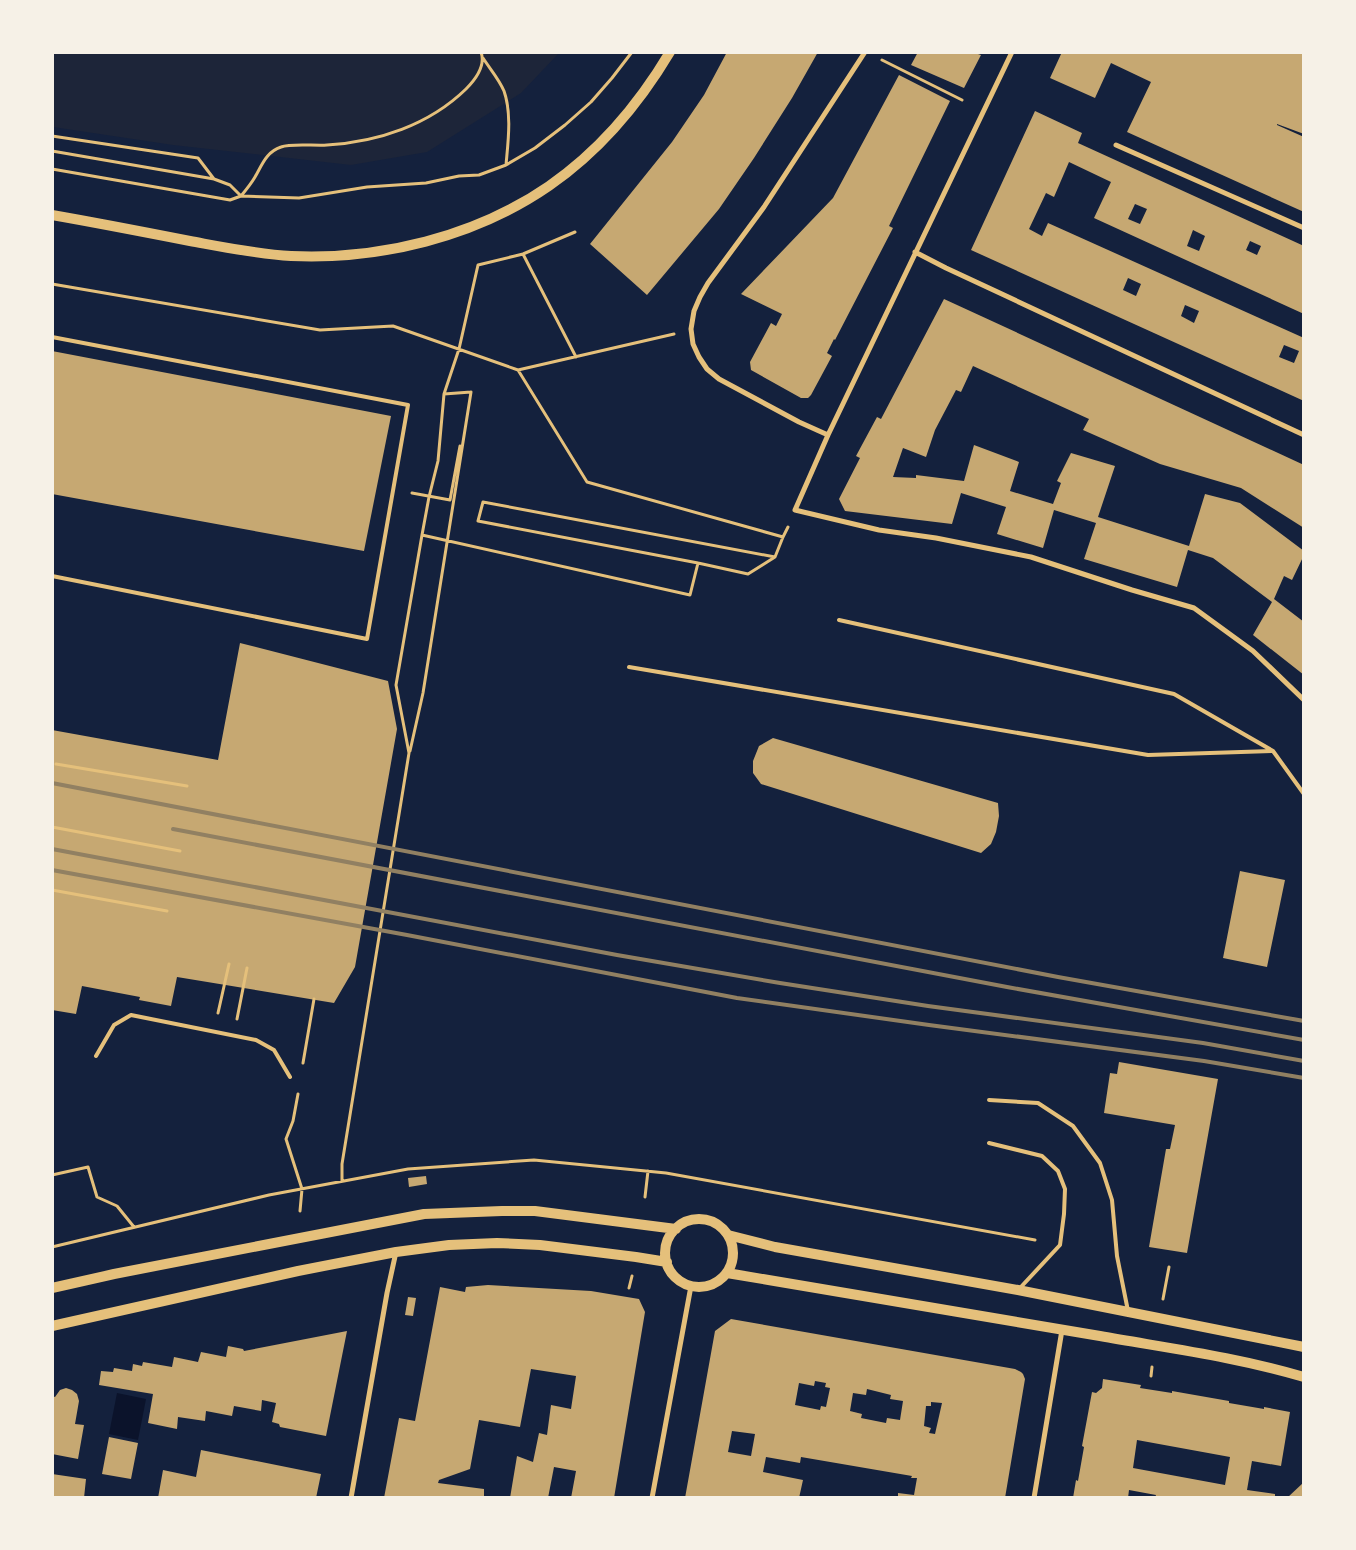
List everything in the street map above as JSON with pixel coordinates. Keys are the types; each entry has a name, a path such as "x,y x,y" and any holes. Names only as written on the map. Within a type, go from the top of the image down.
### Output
{"main road":[{"path":"52,215 249,252 290,256 361,254 436,238 470,228 521,204 550,186 580,162 626,114 670,52"},
{"path":"52,1288 114,1274 424,1214 535,1211 676,1229"},
{"path":"693,1220 712,1222 721,1227 728,1235 732,1244 731,1264 727,1273 715,1283 699,1287 691,1286 676,1277 670,1270 666,1250 669,1238 684,1223 693,1220"},
{"path":"728,1235 775,1247 1018,1290 1304,1347"},
{"path":"52,1326 298,1271 396,1252 449,1245 497,1243 540,1245 667,1262"},
{"path":"727,1273 1235,1361 1286,1371 1304,1377"}],"street":[{"path":"828,435 799,422 719,379 707,369 699,357 691,329 694,311 708,283 764,208 865,52"},
{"path":"1012,52 828,435 796,510 879,530 936,538 1031,557 1194,608 1253,651 1304,700"},
{"path":"1116,145 1304,228"},
{"path":"915,252 1304,434"},
{"path":"351,1498 396,1252"},
{"path":"652,1498 683,1320 691,1286"},
{"path":"1034,1498 1062,1330"}],"lane":[{"path":"52,337 408,405 367,638 52,576"},
{"path":"839,620 1174,694 1273,751 1304,794"},
{"path":"629,667 1148,755 1273,751"},
{"path":"96,1056 114,1025 131,1015 256,1040 274,1050 290,1077"},
{"path":"989,1100 1038,1103 1073,1126 1100,1163 1112,1200 1117,1256 1128,1311"},
{"path":"989,1143 1042,1156 1058,1172 1065,1189 1060,1245 1018,1290"}],"path":[{"path":"481,52 504,91 508,105 506,165"},
{"path":"52,169 230,200 241,196 299,198 367,187 426,183 459,176 479,175 506,165 535,148 584,107 612,78 632,52"},
{"path":"876,57 962,100"},
{"path":"241,196 269,153 283,146 357,142 389,134 429,117 457,98 470,84 480,71 483,58"},
{"path":"52,136 198,158 214,179"},
{"path":"52,151 214,179 230,186 241,196"},
{"path":"409,753 396,684 429,497 438,461 444,394 459,349 478,265 523,254 575,232"},
{"path":"523,254 576,356"},
{"path":"52,284 320,330 393,326 518,370 691,329"},
{"path":"518,370 587,482 783,538"},
{"path":"444,394 471,392"},
{"path":"403,491 450,500 471,392"},
{"path":"342,1181 342,1164 409,753 423,693 471,392"},
{"path":"776,557 483,502 478,521 748,574 776,557 796,510"},
{"path":"422,536 690,595 698,563"},
{"path":"56,764 188,786"},
{"path":"52,827 180,851"},
{"path":"52,890 167,911"},
{"path":"214,1031 229,964"},
{"path":"234,1035 247,968"},
{"path":"293,1122 286,1139 302,1189 300,1211"},
{"path":"52,1175 88,1167 97,1197 117,1206 134,1228"},
{"path":"645,1197 648,1171"},
{"path":"1162,1300 1169,1267"},
{"path":"1151,1376 1152,1366"}],"shaded area":[{"path":"52,53 559,53 521,93 427,152 351,165 173,145 53,127"},
{"path":"117,1393 146,1399 138,1440 109,1434"}],"building":[{"path":"727,52 818,52 792,98 719,209 647,295 590,244 672,142 704,95"},
{"path":"918,52 972,52 981,55 964,88 911,65"},
{"path":"1062,52 1304,52 1304,134 1277,125 1304,137 1304,212 1127,132 1151,82 1111,63 1095,98 1050,78"},
{"path":"899,75 950,101 889,226 893,228 827,353 832,356 811,395 808,398 801,398 751,370 750,362 771,323 776,326 782,314 741,294 833,198"},
{"path":"1035,111 1082,133 1078,143 1304,246 1304,314 1094,218 1111,182 1069,162 1054,197 1046,193 1029,229 1042,236 1048,223 1304,338 1304,401 971,250","holes":["1135,204 1147,209 1140,224 1128,219","1193,230 1205,236 1199,251 1187,246","1250,241 1261,246 1257,255 1246,250","1128,278 1141,284 1136,296 1123,290","1185,305 1199,311 1194,323 1181,316","1284,345 1299,351 1294,363 1279,357"]},
{"path":"944,299 1304,465 1304,528 1241,488 1160,464 1083,430 1089,419 973,366 961,392 956,390 935,430 926,457 903,448 893,477 916,478 916,475 964,481 974,445 1019,462 1010,491 1053,504 1061,483 1057,481 1071,453 1115,466 1098,517 1189,546 1205,494 1240,503 1304,551 1304,555 1292,580 1284,576 1274,599 1304,622 1304,675 1253,635 1272,602 1213,558 1188,550 1177,587 1084,559 1096,523 1054,510 1043,548 997,534 1006,507 961,493 952,524 845,511 839,499 860,458 856,456 877,417 881,419"},
{"path":"52,351 391,416 364,551 52,494"},
{"path":"240,643 388,681 397,729 355,967 334,1003 177,977 171,1006 139,1000 140,997 82,986 76,1014 52,1010 52,730 218,760"},
{"path":"773,738 998,803 999,816 996,832 991,844 981,853 761,784 753,773 753,761 759,746"},
{"path":"1240,871 1285,880 1267,967 1223,958"},
{"path":"1119,1062 1218,1079 1187,1253 1149,1247 1166,1149 1170,1149 1175,1125 1104,1113 1110,1073 1117,1074"},
{"path":"426,1176 427,1184 409,1187 408,1178"},
{"path":"488,1285 591,1291 639,1299 645,1312 614,1498 571,1498 576,1471 554,1467 548,1498 510,1498 517,1456 533,1462 539,1433 547,1435 551,1405 571,1409 576,1376 531,1369 520,1427 479,1420 470,1469 439,1480 438,1483 484,1489 484,1498 384,1498 399,1418 415,1421 440,1287 465,1292 466,1287"},
{"path":"408,1297 416,1298 413,1316 405,1315"},
{"path":"731,1319 1015,1369 1021,1372 1025,1379 1005,1498 898,1498 898,1493 914,1495 917,1478 801,1457 800,1463 766,1457 763,1472 803,1480 799,1498 685,1498 715,1331","holes":["815,1381 826,1383 825,1387 830,1388 826,1407 821,1406 820,1410 795,1405 799,1383 814,1386","867,1389 891,1395 890,1399 903,1401 900,1420 887,1418 886,1423 861,1418 862,1414 850,1411 853,1393 866,1395","931,1402 942,1403 935,1434 929,1433 931,1428 924,1426 926,1406 931,1406","732,1431 755,1434 751,1456 728,1452"]},
{"path":"347,1331 326,1436 280,1427 279,1424 272,1422 276,1403 262,1400 261,1411 234,1406 232,1416 206,1411 205,1421 178,1417 177,1429 148,1423 153,1394 99,1385 101,1371 113,1372 114,1368 132,1371 133,1364 142,1366 143,1362 172,1367 174,1357 198,1362 201,1352 226,1357 228,1346 243,1349 244,1351"},
{"path":"1103,1379 1141,1385 1140,1388 1172,1393 1172,1391 1229,1401 1229,1403 1290,1412 1281,1466 1252,1461 1247,1490 1275,1494 1275,1498 1155,1498 1156,1495 1129,1490 1128,1498 1073,1498 1076,1480 1078,1481 1092,1392 1096,1393 1102,1388","holes":["1137,1440 1230,1457 1225,1485 1133,1468"]},
{"path":"66,1388 77,1394 79,1401 75,1424 84,1425 78,1459 52,1454 52,1396 55,1397 60,1390"},
{"path":"109,1437 138,1443 131,1479 102,1474"},
{"path":"201,1450 321,1474 316,1498 158,1498 163,1470 196,1477"},
{"path":"52,1474 86,1479 84,1498 52,1498"},
{"path":"1304,1482 1304,1498 1287,1498"}],"railway":[{"path":"52,783 1058,977 1304,1021"},
{"path":"173,829 1007,987 1304,1040"},
{"path":"52,849 617,955 780,983 928,1006 1203,1043 1304,1061"},
{"path":"52,870 737,998 1204,1061 1304,1078"}]}
